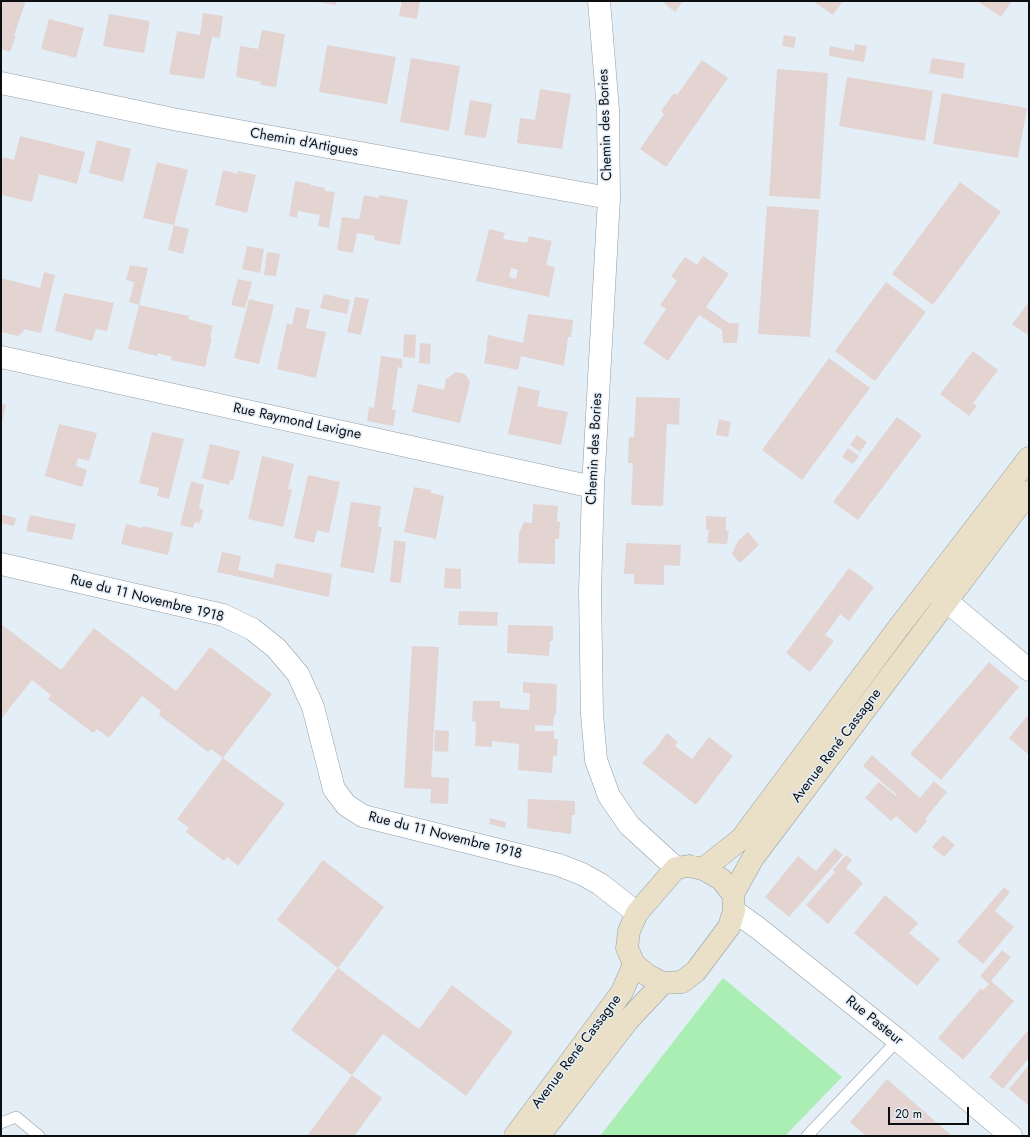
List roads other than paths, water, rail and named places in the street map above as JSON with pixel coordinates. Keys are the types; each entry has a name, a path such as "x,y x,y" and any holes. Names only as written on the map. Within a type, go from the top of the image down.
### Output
{"main road":[{"name":"Avenue René Cassagne","path":"733,903 750,861 938,594 1029,458"},
{"name":"Avenue René Cassagne","path":"703,869 741,839 938,594 1029,492"},
{"path":"689,866 703,869 721,878 733,903 730,927 696,972 682,982 663,983 647,975 634,964 627,948 629,931 637,913 676,868 689,866"},
{"name":"Avenue René Cassagne","path":"515,1136 622,992 634,964"},
{"name":"Avenue René Cassagne","path":"539,1136 629,1019 663,983"}],"street":[{"name":"Chemin des Bories","path":"599,1 608,110 608,198 593,487 590,592 592,714 596,760 609,796 629,825 676,868"},
{"name":"Chemin d'Artigues","path":"1,83 173,119 608,198"},
{"name":"Rue Raymond Lavigne","path":"1,357 593,487"},
{"name":"Rue du 11 Novembre 1918","path":"1,564 222,616 252,629 276,648 298,674 313,707 334,789 346,805 363,816 559,865 582,874 600,884 637,913"},
{"path":"938,594 1029,670"},
{"name":"Rue Pasteur","path":"733,903 758,928 898,1040 1011,1136"}],"lane":[{"path":"807,1136 898,1040"},
{"path":"1,1122 16,1117 39,1136"}]}
